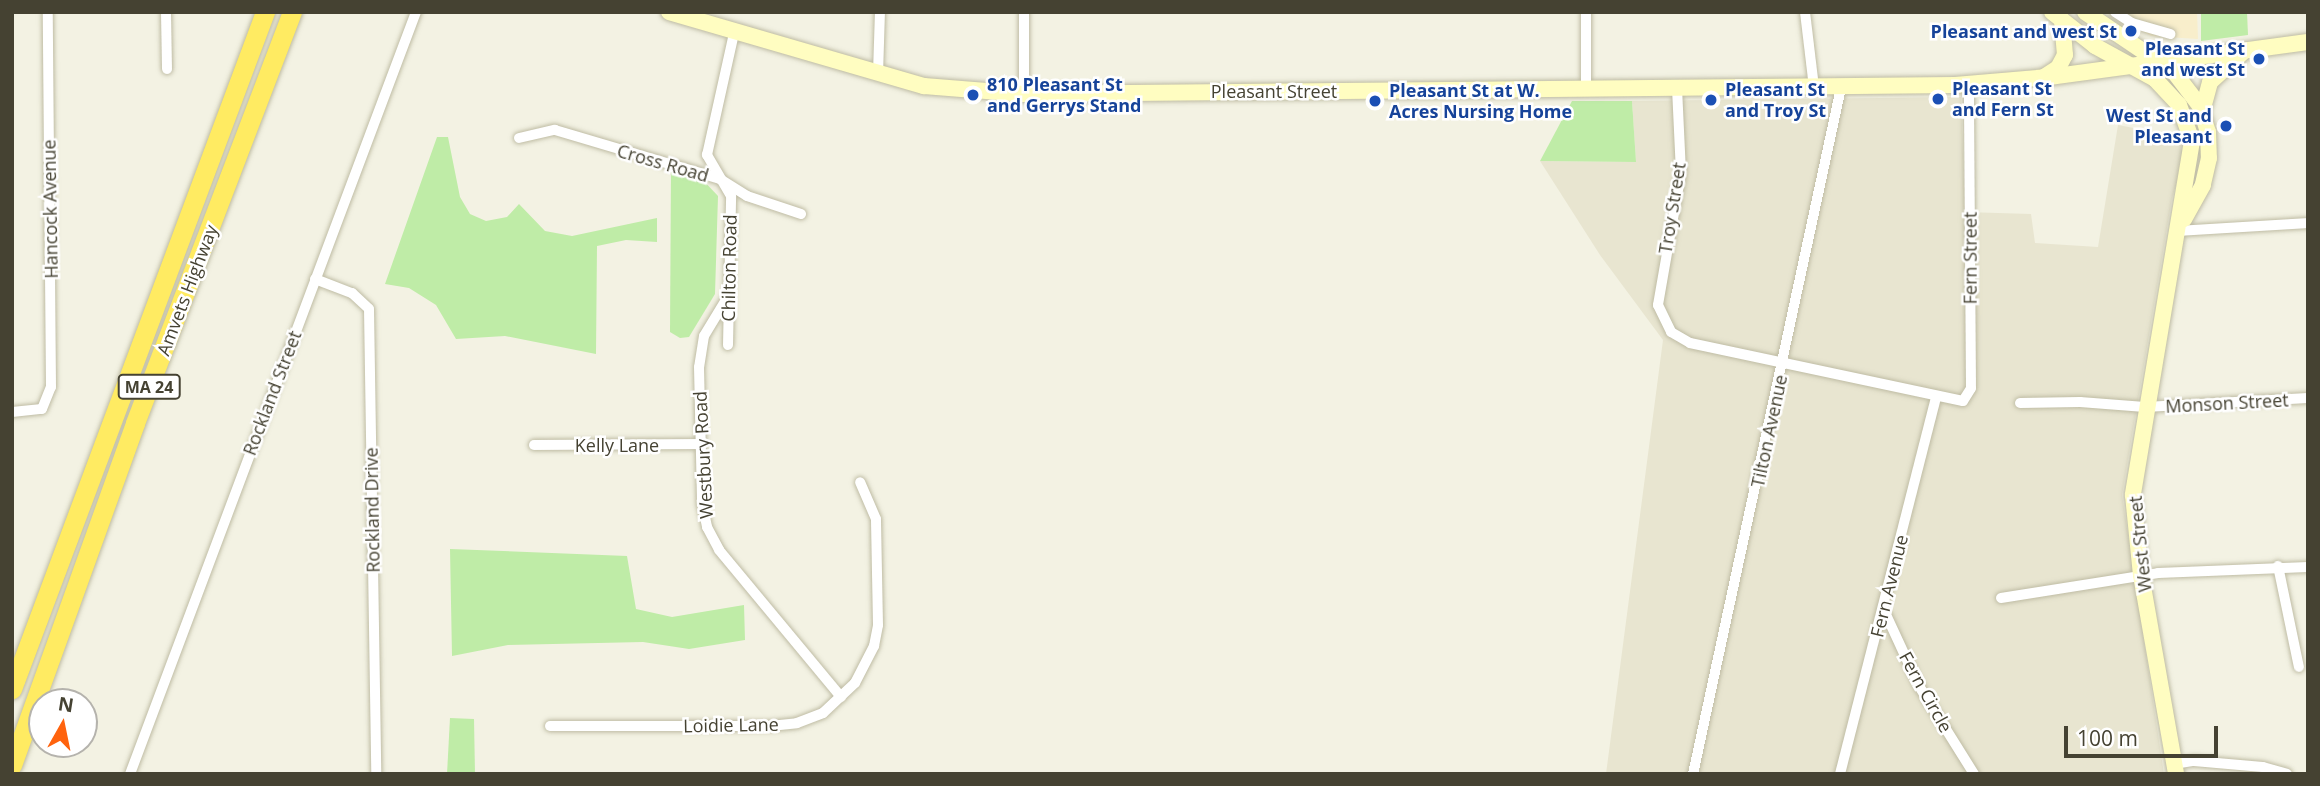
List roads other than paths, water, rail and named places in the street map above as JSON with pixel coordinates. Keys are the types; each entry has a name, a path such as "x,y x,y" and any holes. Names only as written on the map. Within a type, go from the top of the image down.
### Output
{"highway":[{"name":"Amvets Highway","path":"12,689 265,12"},
{"name":"Amvets Highway","path":"12,765 135,423 292,12"}],"main road":[{"name":"Pleasant Street","path":"669,12 878,74 942,89 1024,94 1969,85 2242,53 2308,42"},
{"name":"West Street","path":"2085,12 2162,63 2184,82 2202,112 2209,140 2208,167 2178,231"},
{"name":"West Street","path":"2057,16 2100,49 2136,66 2174,98 2190,131 2191,160 2145,407 2133,495 2141,575 2175,769"},
{"path":"2043,78 2058,68 2065,55 2057,16"},
{"path":"2202,112 2210,82 2242,53"}],"street":[{"name":"Hancock Avenue","path":"12,412 39,411 46,406 52,351 48,12"},
{"path":"166,12 167,69"},
{"name":"Rockland Street","path":"130,774 416,12"},
{"path":"878,74 880,12"},
{"path":"1024,12 1024,94"},
{"path":"1586,12 1586,90"},
{"path":"1805,12 1814,88"},
{"path":"2118,16 2170,34"},
{"name":"Chilton Road","path":"728,345 731,196 707,155 734,33"},
{"name":"Fern Street","path":"1936,398 1963,401 1971,388 1969,85"},
{"name":"Troy Street","path":"1677,88 1681,173 1658,305 1667,326 1690,343 1783,365"},
{"name":"Tilton Avenue","path":"1693,774 1841,88"},
{"name":"Cross Road","path":"519,138 555,131 720,179 747,196 801,214"},
{"path":"2178,231 2308,223"},
{"name":"Rockland Drive","path":"316,279 352,293 369,309 376,774"},
{"name":"Westbury Road","path":"727,298 704,336 699,367 702,503 707,527 719,550 841,697"},
{"path":"1783,365 1936,398"},
{"name":"Fern Avenue","path":"1840,774 1936,398"},
{"name":"Monson Street","path":"2020,403 2080,402 2145,407 2308,398"},
{"name":"Kelly Lane","path":"534,445 700,444"},
{"name":"Loidie Lane","path":"550,726 797,723 823,713 841,697 867,664 878,625 876,519 860,482"},
{"path":"2278,566 2299,667"},
{"path":"2001,598 2141,575 2278,566 2308,567"},
{"name":"Fern Circle","path":"1883,608 1920,686 1974,774"},
{"path":"2175,769 2194,761 2287,774"}],"place":[{"name":"Pleasant and west St","path":"2131,31"},
{"name":"Pleasant St and west St","path":"2259,59"},
{"name":"810 Pleasant St and Gerrys Stand","path":"973,95"},
{"name":"Pleasant St and Fern St","path":"1938,99"},
{"name":"Pleasant St and Troy St","path":"1711,100"},
{"name":"Pleasant St at W. Acres Nursing Home","path":"1375,101"},
{"name":"West St and Pleasant","path":"2226,126"}]}
